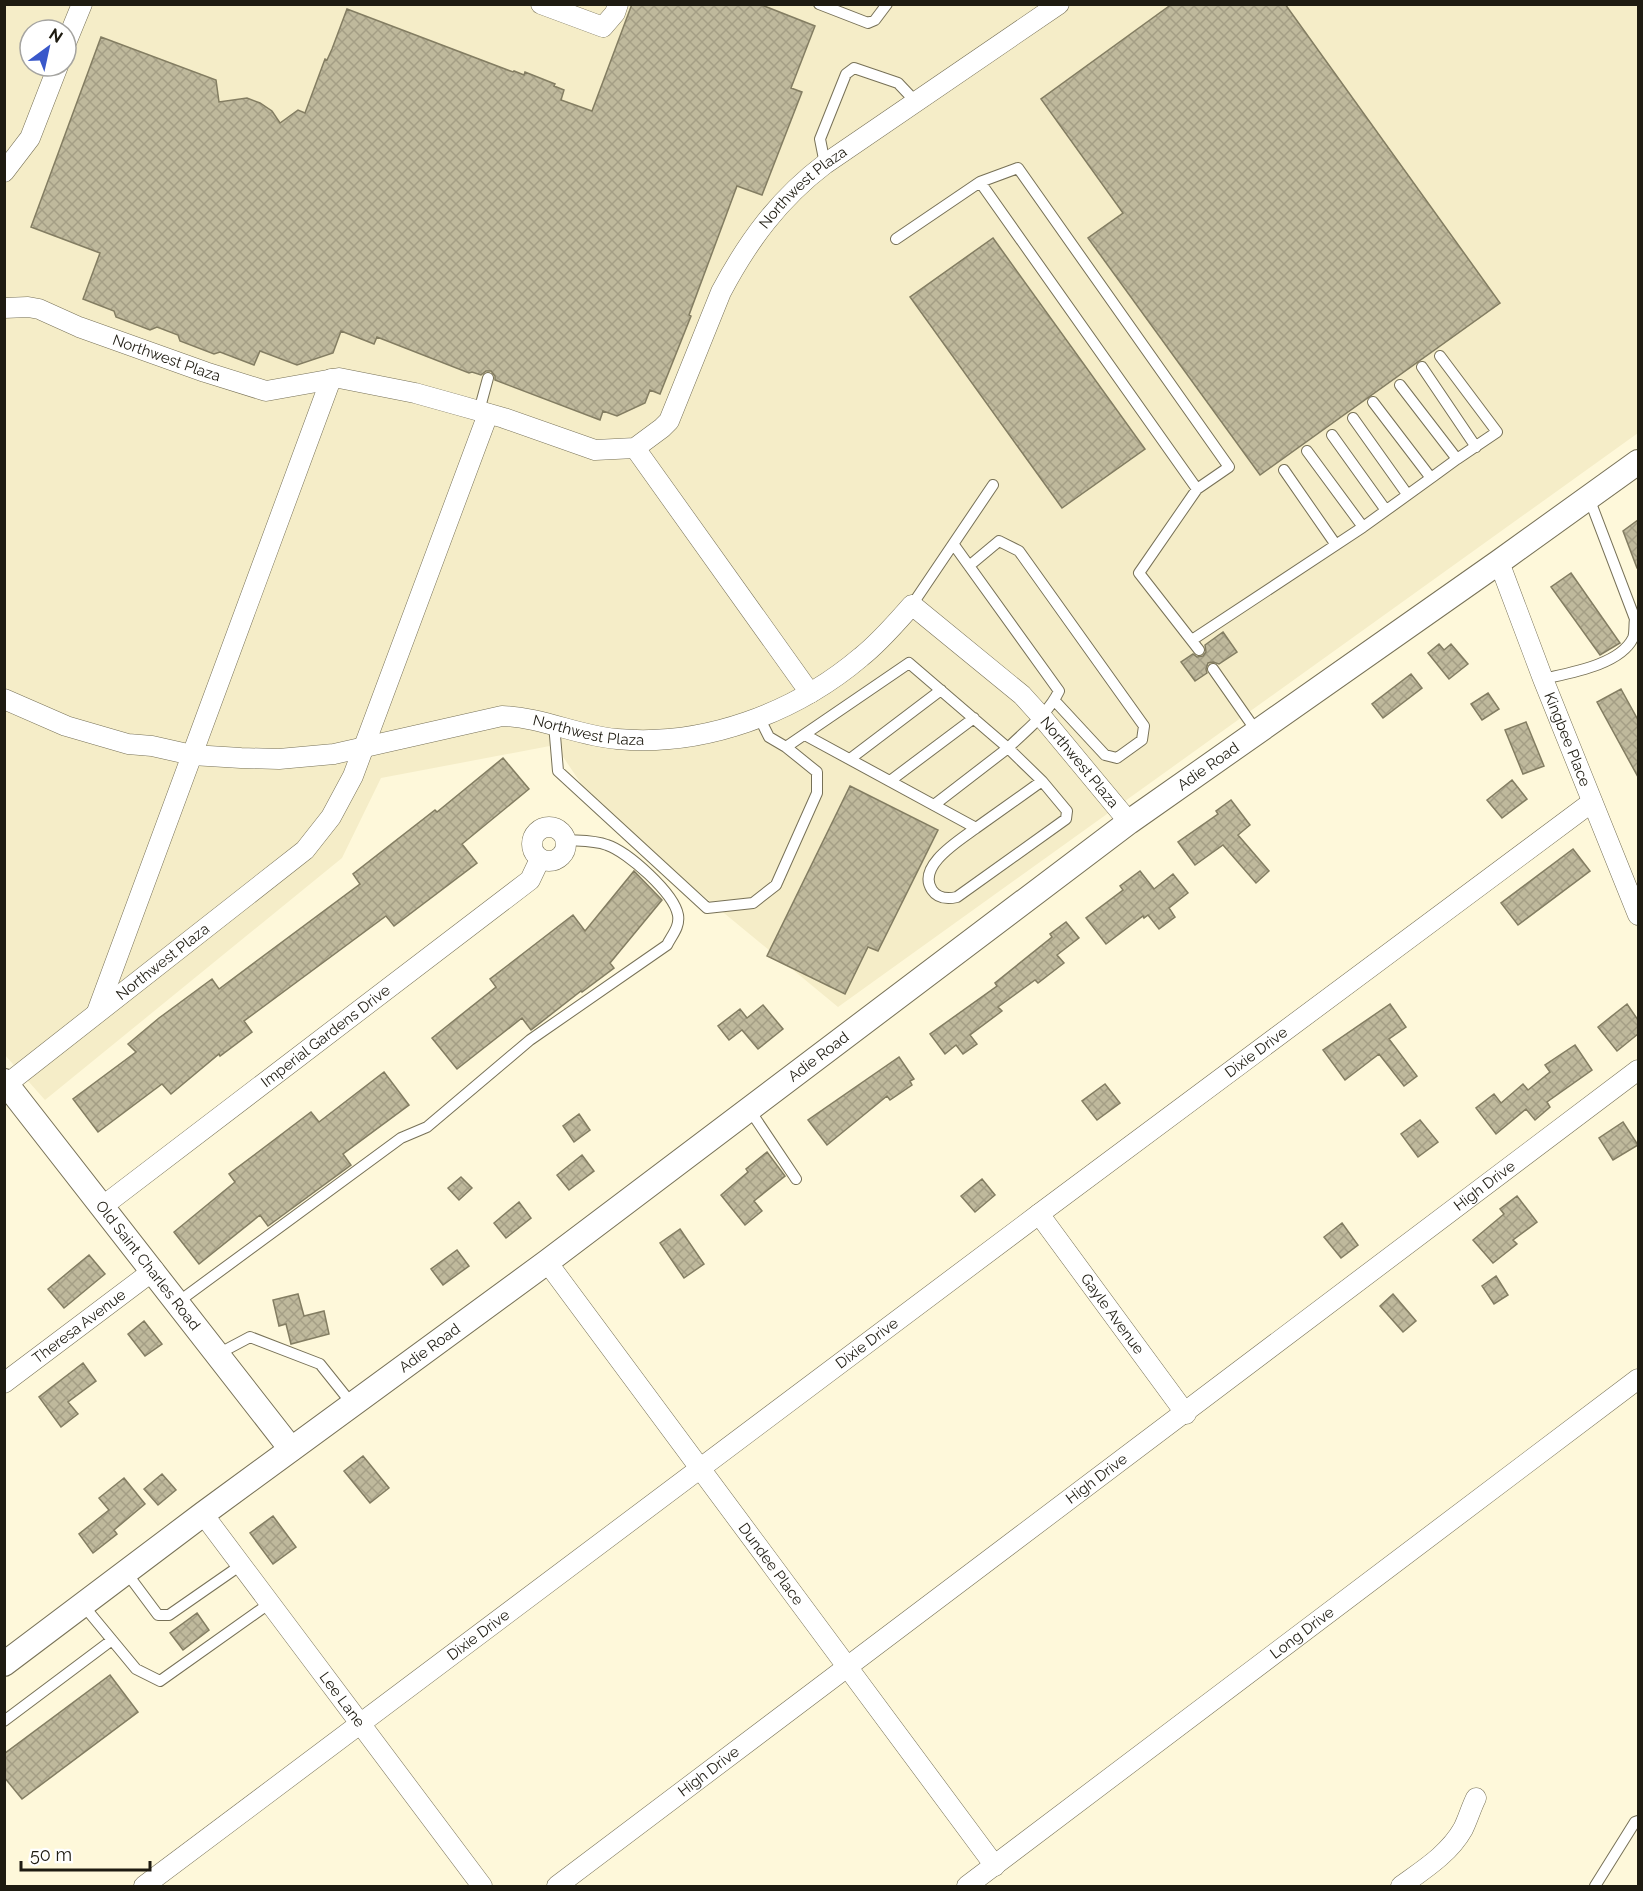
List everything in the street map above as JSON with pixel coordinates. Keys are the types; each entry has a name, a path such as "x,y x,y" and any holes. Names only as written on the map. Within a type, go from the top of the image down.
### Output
{"street":[{"path":"76,18 82,4"},
{"path":"541,4 603,27 615,13 618,4"},
{"name":"Northwest Plaza","path":"4,308 39,309 79,327 266,391 339,378 415,393 595,450 635,448 669,421 721,292 740,256 791,192 825,164 1059,4"},
{"path":"4,172 30,138 53,78"},
{"name":"Northwest Plaza","path":"96,1014 331,379"},
{"name":"Northwest Plaza","path":"6,1082 305,850 331,817 353,776 484,413"},
{"path":"635,448 810,693"},
{"name":"Adie Road","path":"4,1664 203,1514 547,1262 1129,822 1638,462"},
{"name":"Kingbee Place","path":"1499,562 1592,802 1633,880 1638,915"},
{"name":"Northwest Plaza","path":"4,699 66,726 128,744 152,746 192,755 279,759 334,754 491,717 516,716 554,724 595,737 646,741 693,736 734,726 810,693 863,657 912,605 1003,678 1041,716 1129,822"},
{"name":"Dixie Drive","path":"144,1887 1039,1214 1592,802"},
{"path":"543,828 554,828 566,840 561,856 551,861 540,859 533,851 534,836 543,828"},
{"name":"Imperial Gardens Drive","path":"103,1206 530,880 540,859"},
{"name":"High Drive","path":"557,1887 1638,1071"},
{"name":"Old Saint Charles Road","path":"6,1082 291,1449"},
{"name":"Gayle Avenue","path":"1039,1214 1186,1414"},
{"name":"Dundee Place","path":"547,1262 995,1866"},
{"name":"Theresa Avenue","path":"4,1383 154,1270"},
{"name":"Long Drive","path":"967,1887 1638,1379"},
{"name":"Lee Lane","path":"203,1514 482,1887"},
{"path":"1401,1887 1452,1845 1463,1829 1476,1798"}],"lane":[{"path":"819,4 868,23 875,20 887,4"},
{"path":"825,164 820,139 846,74 854,68 898,83 916,102"},
{"path":"896,239 980,182 1018,168 1229,467 1197,489 1139,573 1195,645 1497,432 1440,356"},
{"path":"980,182 1197,489"},
{"path":"1422,367 1476,447"},
{"path":"484,413 488,378"},
{"path":"1400,385 1457,459"},
{"path":"1373,402 1431,478"},
{"path":"1353,418 1407,494"},
{"path":"1332,435 1385,509"},
{"path":"1307,451 1363,527"},
{"path":"1284,470 1336,545"},
{"path":"912,605 993,485"},
{"path":"1543,679 1606,661 1624,650 1633,637 1635,619 1589,498"},
{"path":"969,567 999,541 1019,551 1144,726 1142,740 1117,758 1105,755 1054,700"},
{"path":"934,805 1008,748 1041,716 1059,691 954,545"},
{"path":"786,747 909,663 1008,748 1042,781 1067,811 1066,819 957,897 946,899 934,893 928,882 929,872 941,856 1042,781"},
{"path":"1213,669 1257,732"},
{"path":"850,759 941,690"},
{"path":"554,724 558,771 707,908 753,903 776,885 817,793 816,772 786,747 769,737 759,717"},
{"path":"890,781 974,718"},
{"path":"805,735 976,828"},
{"path":"178,1302 401,1138 427,1127 530,1040 667,945 677,927 678,915 672,900 663,888 610,846 599,842 566,840"},
{"path":"749,1109 796,1179"},
{"path":"218,1354 250,1337 320,1364 352,1404"},
{"path":"126,1572 158,1615 169,1615 241,1565"},
{"path":"82,1605 136,1669 160,1681 270,1603"},
{"path":"4,1721 112,1640"},
{"path":"1595,1887 1635,1822 1638,1821"}],"shaded area":[{"path":"4,5 1638,5 1638,433 838,1007 599,810 555,745 381,778 342,858 45,1100 4,1054"}],"building":[{"path":"632,4 759,4 815,26 791,88 802,92 762,195 737,186 689,315 691,316 660,394 650,390 645,403 617,416 603,411 600,420 495,380 491,371 486,371 481,375 469,373 377,337 374,344 341,331 333,353 297,365 260,351 254,365 220,352 214,354 180,341 178,335 157,327 150,330 116,317 114,311 83,299 100,253 31,227 101,37 216,80 219,102 247,98 272,111 280,123 298,110 305,113 347,9 513,72 524,75 525,72 555,84 554,86 564,90 561,100 592,111"},
{"path":"1172,4 1285,4 1500,303 1260,475 1088,238 1123,213 1041,99"},
{"path":"993,238 1145,449 1062,508 910,297"},
{"path":"1638,520 1638,568 1637,568 1623,531"},
{"path":"1571,573 1620,643 1600,655 1551,587"},
{"path":"1223,632 1237,652 1219,664 1208,663 1207,673 1195,681 1181,662 1193,654 1197,657 1203,656 1206,652 1205,645"},
{"path":"1439,644 1444,650 1451,644 1468,664 1449,679 1428,653"},
{"path":"1411,674 1422,688 1383,718 1372,704"},
{"path":"1621,689 1638,720 1638,777 1597,702"},
{"path":"1488,693 1499,709 1482,720 1471,704"},
{"path":"1526,722 1544,766 1523,774 1505,730"},
{"path":"503,758 529,789 462,844 477,863 394,926 386,916 244,1021 252,1032 220,1056 219,1054 171,1094 162,1084 98,1132 73,1099 136,1052 128,1044 212,979 219,989 360,884 353,874 435,810 437,812"},
{"path":"1512,780 1527,799 1502,818 1487,800"},
{"path":"850,786 938,830 878,951 868,947 845,994 767,956"},
{"path":"1231,800 1250,825 1238,835 1269,871 1256,883 1223,845 1195,865 1178,842 1218,814 1216,811"},
{"path":"1573,849 1590,871 1518,925 1501,903"},
{"path":"634,871 662,900 610,963 614,968 531,1030 522,1018 457,1069 432,1038 496,987 490,979 573,915 585,931"},
{"path":"1140,871 1154,889 1173,874 1188,893 1169,908 1175,917 1159,929 1148,915 1144,918 1143,916 1106,944 1086,918 1123,890 1120,886"},
{"path":"1066,922 1079,938 1057,955 1064,963 1038,983 1035,980 998,1007 1002,1011 970,1035 977,1044 963,1054 956,1045 945,1054 930,1034 997,986 995,983 1052,937 1050,934"},
{"path":"1390,1004 1406,1027 1389,1039 1417,1076 1404,1086 1379,1054 1345,1080 1323,1050"},
{"path":"1627,1004 1638,1020 1638,1034 1617,1051 1598,1027"},
{"path":"763,1005 783,1029 758,1049 742,1030 729,1040 718,1026 740,1009 747,1018"},
{"path":"1575,1045 1592,1070 1547,1102 1550,1107 1535,1120 1526,1109 1496,1134 1476,1108 1494,1094 1501,1103 1523,1084 1528,1090 1550,1072 1545,1065"},
{"path":"899,1057 914,1079 910,1081 912,1085 890,1100 887,1096 827,1145 808,1120"},
{"path":"384,1072 409,1105 343,1154 351,1165 268,1226 260,1215 199,1264 174,1232 235,1182 229,1174 311,1112 319,1122"},
{"path":"1105,1084 1120,1103 1097,1120 1082,1101"},
{"path":"579,1114 590,1130 574,1142 563,1126"},
{"path":"1420,1120 1438,1142 1418,1157 1401,1134"},
{"path":"1623,1122 1638,1145 1613,1160 1599,1138"},
{"path":"767,1152 785,1176 754,1201 762,1211 745,1225 721,1195 748,1172 746,1169"},
{"path":"582,1155 594,1171 569,1190 557,1175"},
{"path":"461,1177 472,1188 459,1200 448,1188"},
{"path":"982,1179 995,1195 975,1212 961,1196"},
{"path":"1517,1196 1537,1222 1513,1240 1517,1244 1493,1263 1473,1240 1504,1214 1500,1209"},
{"path":"519,1202 531,1218 506,1238 494,1223"},
{"path":"1342,1223 1358,1245 1341,1258 1324,1237"},
{"path":"680,1229 704,1264 684,1278 660,1243"},
{"path":"457,1250 469,1266 443,1285 431,1269"},
{"path":"89,1255 105,1274 64,1308 48,1289"},
{"path":"1496,1276 1508,1295 1494,1304 1482,1286"},
{"path":"298,1294 304,1316 324,1311 329,1334 291,1344 286,1324 279,1326 273,1300"},
{"path":"1393,1294 1416,1321 1403,1332 1380,1306"},
{"path":"144,1321 162,1344 145,1356 128,1334"},
{"path":"83,1363 96,1381 68,1402 78,1414 61,1427 39,1397"},
{"path":"363,1456 389,1488 370,1503 344,1471"},
{"path":"162,1474 176,1490 158,1505 144,1489"},
{"path":"124,1478 145,1504 114,1530 117,1534 93,1553 79,1534 109,1510 99,1498"},
{"path":"273,1516 296,1547 273,1564 250,1533"},
{"path":"197,1613 209,1630 183,1650 170,1633"},
{"path":"110,1675 138,1712 22,1799 4,1777 4,1754"}]}
